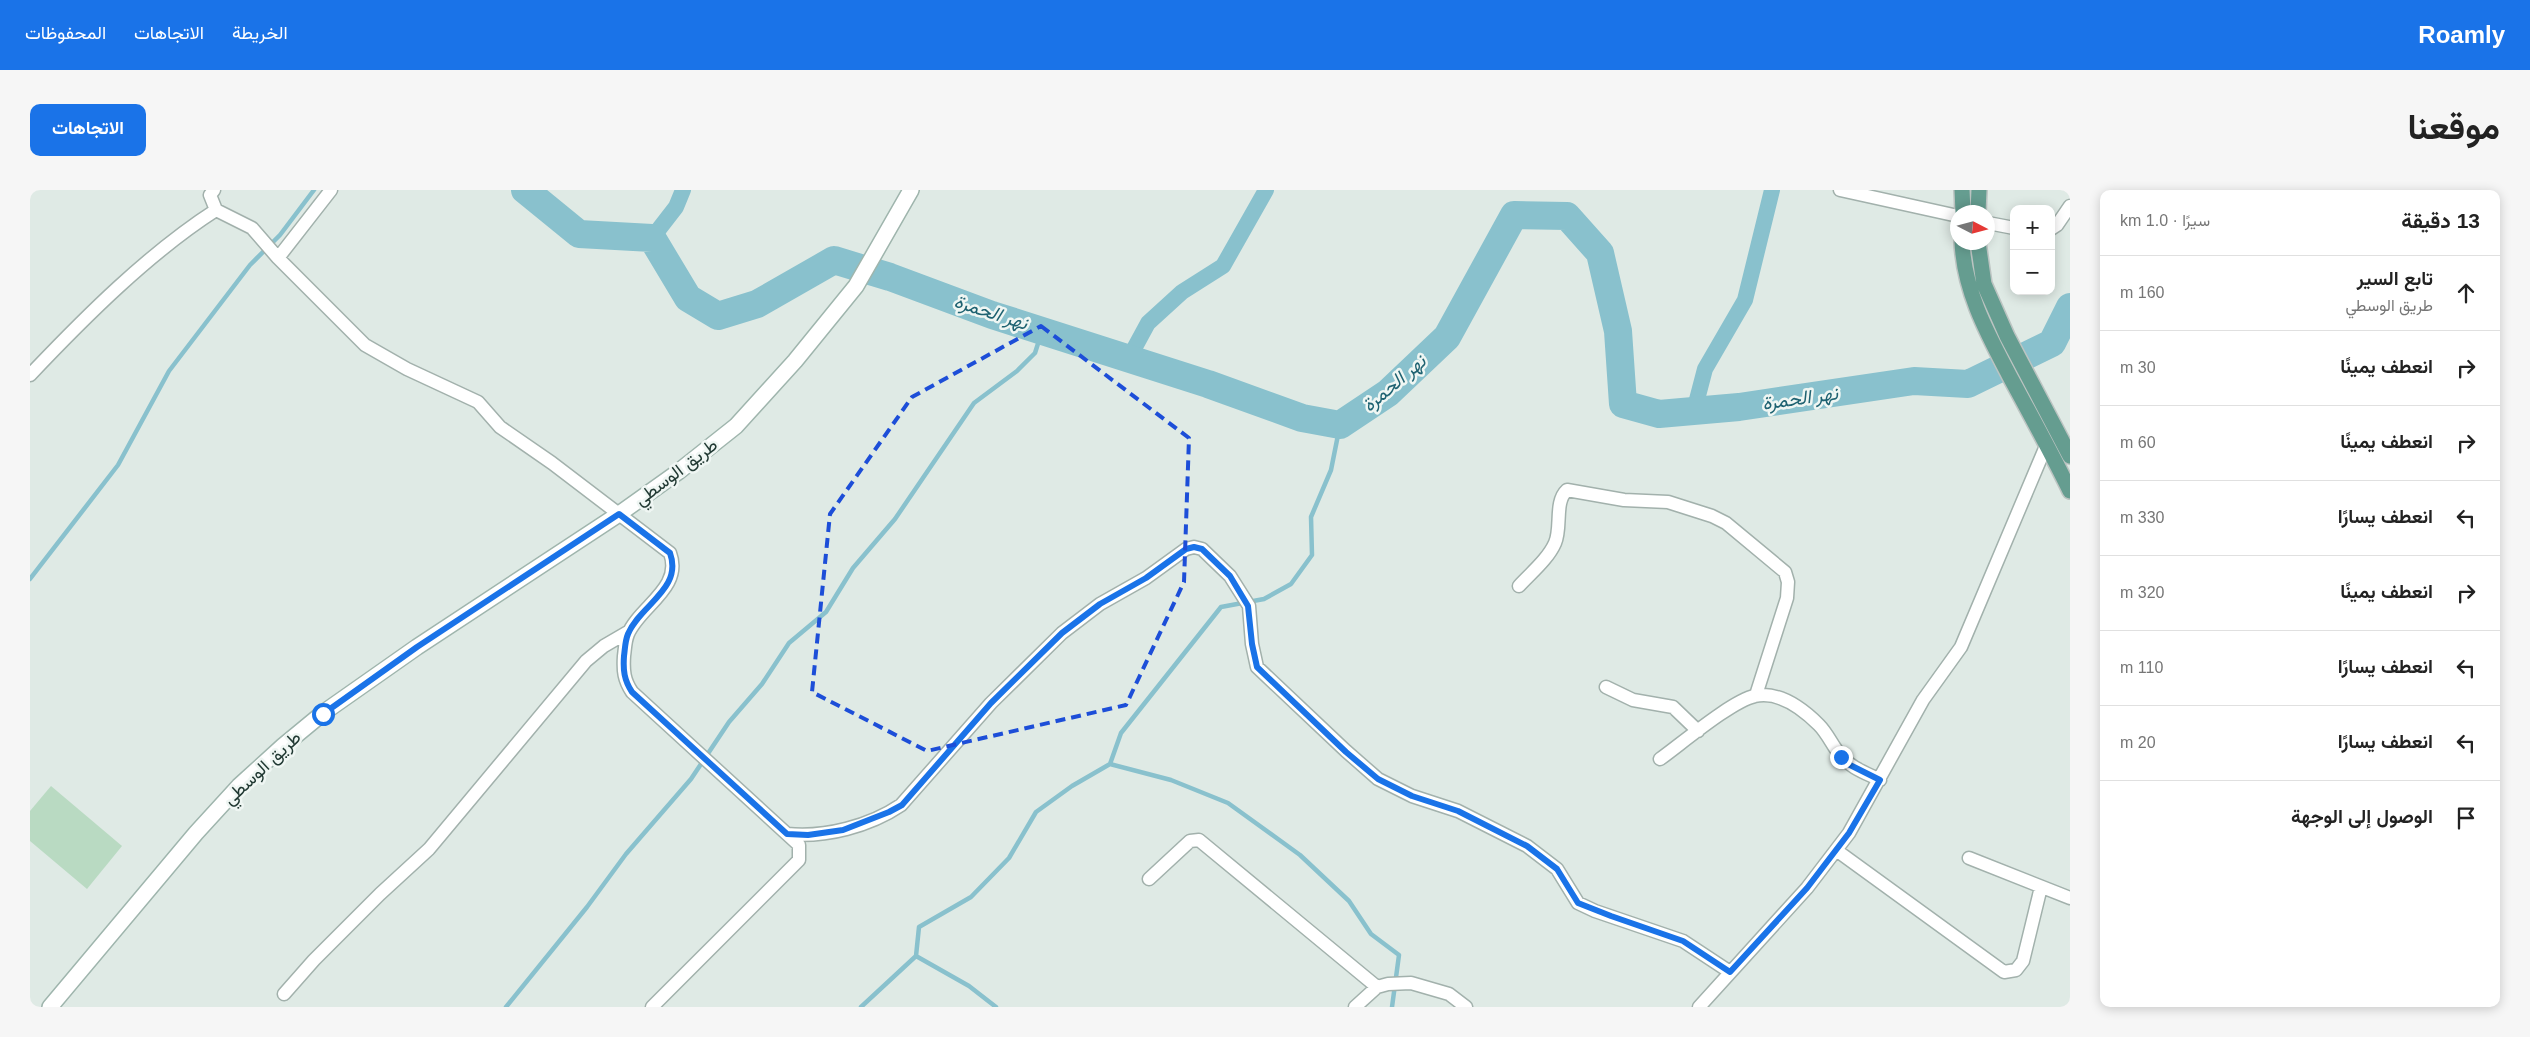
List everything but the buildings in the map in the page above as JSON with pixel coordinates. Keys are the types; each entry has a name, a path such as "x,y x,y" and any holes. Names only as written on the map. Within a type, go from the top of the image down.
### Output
{"main road":[{"name":"طريق الوسطي","path":"50,1007 196,832 238,786 283,746 323,714 417,647 619,514 678,472 736,426 795,361 856,286 911,190"},
{"path":"1962,190 1963,205"},
{"path":"1978,205 1979,190"},
{"path":"1963,250 1965,273 1977,309 1993,344 2070,491"},
{"path":"1979,250 1984,284 2007,336 2070,456"}],"street":[{"path":"214,190 210,195 216,210 252,228 278,258 365,345 407,369 478,402 500,427 670,553 674,562 669,583 628,632 604,646 586,661 429,849 373,900 284,994"},
{"path":"278,258 331,190"},
{"path":"1840,190 1950,214"},
{"path":"2055,226 2070,206"},
{"path":"30,376 119,288 185,230 216,210"},
{"path":"1995,224 2010,227"},
{"path":"1699,1007 1807,888 1849,833 1923,700 1961,647 2046,446"},
{"path":"1519,586 1554,546 1559,526 1560,506 1563,494 1567,490 1624,500 1668,502 1712,516 1726,523 1776,564 1785,572 1788,582 1787,598 1756,695"},
{"path":"787,834 808,835 843,830 902,805 991,703 1062,633 1100,604 1146,578 1186,549 1194,547 1202,549 1230,576 1248,606 1252,644 1257,667 1346,752 1378,779 1412,796 1458,811 1527,846 1557,869 1578,903 1603,914 1683,941 1730,972"},
{"path":"628,632 624,663 626,683 632,692 799,845 799,860 652,1007"},
{"path":"1606,687 1633,700 1673,707 1698,731"},
{"path":"1660,759 1740,700 1756,695 1779,698 1796,706 1821,727 1841,757 1850,765 1880,780"},
{"path":"1149,879 1190,841 1199,840 1383,985"},
{"path":"1836,850 2004,972 2016,970 2023,961 2041,887"},
{"path":"1970,858 2070,898"},
{"path":"1355,1007 1383,985 1411,983 1449,994 1466,1007"}],"highlighted area":[{"path":"1041,326 1189,438 1184,582 1126,705 927,751 812,692 830,514 912,397"}],"green space":[{"path":"51,786 122,846 87,889 30,841 30,811"}],"waterway":[{"path":"30,579 118,465 169,371 250,265 280,235 314,190"},
{"name":"نهر الحمرة","path":"525,190 579,234 652,238 688,298 718,316 757,304 834,260 890,277 992,315 1208,384 1302,418 1340,425 1388,393 1447,337 1514,215 1567,216 1600,253 1618,331 1623,404 1659,414 1739,407 1914,381 1968,384 2052,343 2070,307"},
{"path":"652,238 676,207 683,190"},
{"path":"1129,358 1148,323 1182,292 1223,266 1266,190"},
{"path":"1694,411 1705,369 1745,300 1772,190"},
{"path":"506,1007 587,907 626,854 691,779 729,722 762,684 789,643 826,612 853,568 895,519 974,403 1017,371 1035,353 1042,331"},
{"path":"861,1007 916,956 919,927 971,897 1009,858 1036,812 1072,786 1110,764 1121,733 1221,607 1264,599 1291,584 1312,555 1311,517 1331,470 1340,425"},
{"path":"1110,764 1171,780 1228,803 1300,855 1349,901 1371,934 1399,955 1392,1007"},
{"path":"916,956 969,986 996,1007"}],"route":[{"path":"323,714 417,647 619,514 670,553 674,562 669,583 628,632 624,663 626,683 632,692 787,834 826,834 859,824 902,805 991,703 1040,652 1085,614 1115,594 1146,578 1186,549 1198,547 1230,576 1248,606 1252,644 1257,667 1346,752 1378,779 1412,796 1458,811 1492,830 1527,846 1557,869 1578,903 1595,911 1683,941 1730,972 1807,888 1849,833 1880,780 1850,765 1841,757"}]}
